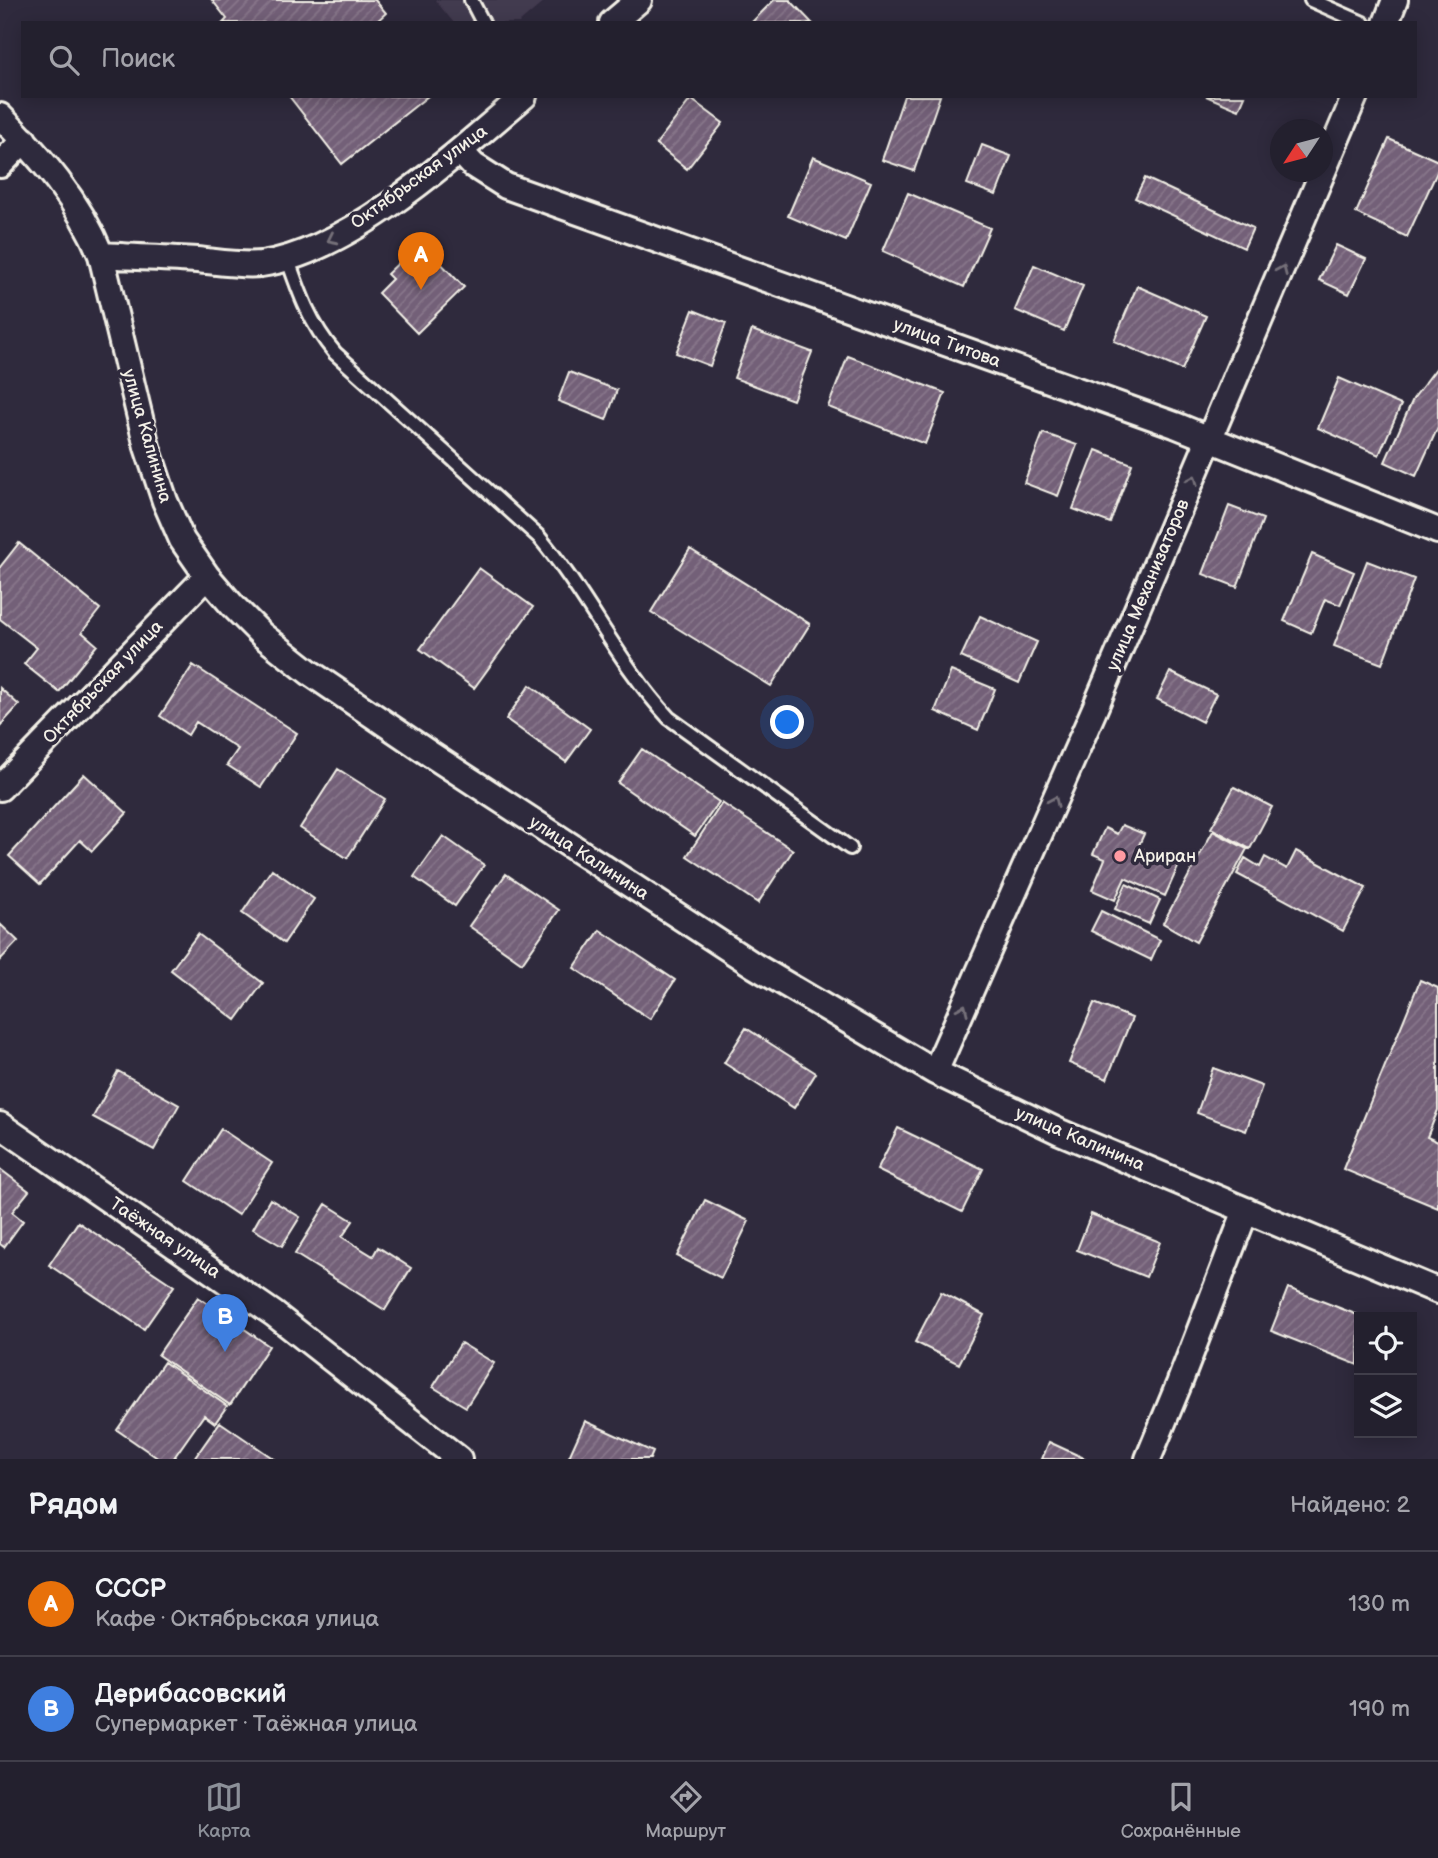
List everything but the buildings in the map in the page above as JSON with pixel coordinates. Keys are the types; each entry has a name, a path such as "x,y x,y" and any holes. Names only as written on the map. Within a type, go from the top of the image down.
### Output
{"street":[{"path":"614,21 639,0"},
{"path":"1387,21 1395,0"},
{"name":"Октябрьская улица","path":"101,255 233,264 262,264 287,257 338,236 382,209 460,151 520,98"},
{"name":"улица Механизаторов","path":"935,1072 1090,721 1354,98"},
{"name":"улица Калинина","path":"0,116 24,140 67,192 89,227 101,255 147,447 164,502 183,540 206,576 261,635 309,672 430,754 755,966 935,1072 1060,1132 1438,1292"},
{"path":"0,165 24,140"},
{"name":"улица Титова","path":"460,151 473,165 506,186 1210,439 1438,531"},
{"name":"Октябрьская улица","path":"0,788 206,576"},
{"name":"Таёжная улица","path":"0,1125 274,1314 459,1459"},
{"path":"1148,1459 1245,1210"}],"lane":[{"path":"471,0 482,21"},
{"path":"1311,0 1358,21"},
{"path":"287,257 308,316 320,336 335,353 539,537 562,564 646,693 668,718 850,848"}],"shaded area":[{"path":"435,0 546,0 521,21 452,21"}],"place":[{"name":"СССР","path":"421,290"},
{"name":"Ариран","path":"1120,856"},
{"name":"Дерибасовский","path":"225,1352"}]}
